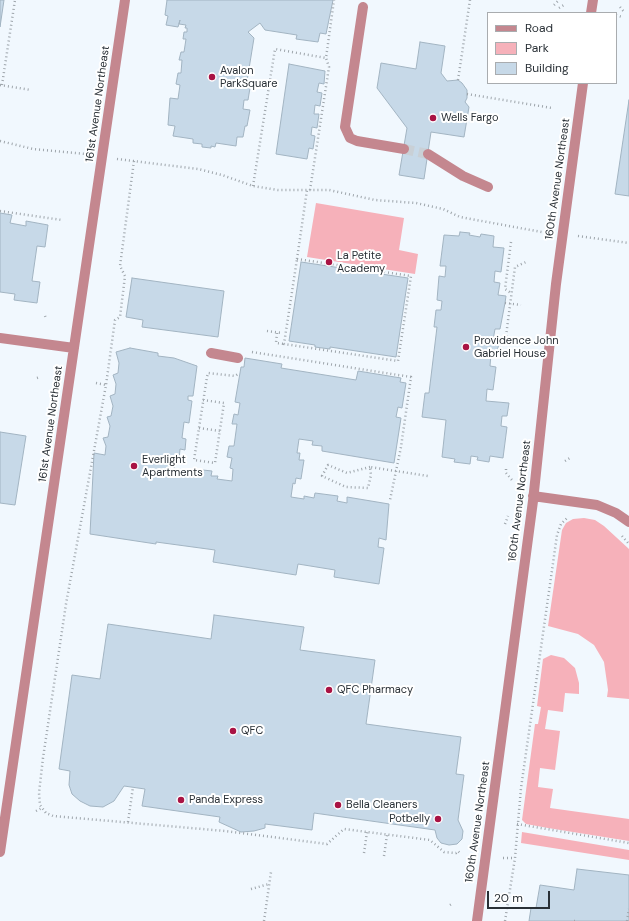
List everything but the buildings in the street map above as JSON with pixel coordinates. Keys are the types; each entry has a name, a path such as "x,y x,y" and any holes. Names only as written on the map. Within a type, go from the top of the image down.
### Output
{"street":[{"name":"161st Avenue Northeast","path":"0,852 125,0"},
{"path":"591,12 593,0"},
{"path":"363,7 345,127 350,138 357,141 404,149"},
{"name":"160th Avenue Northeast","path":"477,921 534,496 557,276 583,84"},
{"path":"428,154 463,176 488,187"},
{"path":"0,338 74,348"},
{"path":"211,353 238,358"},
{"path":"534,496 596,505 616,513 629,522"}],"path":[{"path":"15,0 1,85 31,90"},
{"path":"284,344 329,67 326,58 334,0"},
{"path":"458,80 470,0"},
{"path":"554,5 559,0"},
{"path":"559,8 564,5"},
{"path":"620,7 625,13"},
{"path":"617,15 622,17"},
{"path":"253,186 275,49 326,58"},
{"path":"467,94 552,108"},
{"path":"0,141 33,148 72,152"},
{"path":"456,853 444,852 430,840 344,829 327,844 225,830 53,816 46,813 42,808 39,793 43,758 66,604 106,385 115,320 120,317 125,276 120,266 134,161 198,169 222,175 253,186 278,190 329,190 375,200 416,203 443,209 460,217 544,233"},
{"path":"0,211 62,220"},
{"path":"578,236 629,243"},
{"path":"511,242 505,289 512,293"},
{"path":"277,333 276,343 398,361 411,276 297,259"},
{"path":"506,336 514,267 526,262"},
{"path":"505,304 521,306"},
{"path":"267,331 282,333"},
{"path":"249,352 411,377 401,447 390,500"},
{"path":"203,400 224,403 215,463 194,460 206,377 208,373 219,373 235,376"},
{"path":"96,383 106,385"},
{"path":"199,428 220,431"},
{"path":"566,461 570,458"},
{"path":"370,467 371,475 368,488 346,487 322,476 328,465 347,473 370,467 428,476"},
{"path":"506,469 506,473 512,480"},
{"path":"505,524 508,516"},
{"path":"505,921 516,858 517,824 557,535 561,524 572,516"},
{"path":"619,534 629,544"},
{"path":"128,822 133,787"},
{"path":"36,811 42,808"},
{"path":"517,824 629,843"},
{"path":"364,853 367,832"},
{"path":"384,856 387,834"},
{"path":"503,858 516,858"},
{"path":"264,921 271,872"},
{"path":"251,888 269,884"},
{"path":"627,921 629,909"}],"green space":[{"path":"316,203 404,218 399,250 418,254 415,274 307,257"},
{"path":"584,518 595,520 604,526 629,549 629,699 607,697 608,690 604,662 594,645 578,634 548,626 562,530 566,523 573,519"},
{"path":"551,655 564,658 575,668 579,683 579,694 565,693 563,712 548,710 545,729 560,731 555,770 540,768 538,787 553,789 550,808 629,819 629,841 526,824 522,820 535,724 538,724 541,707 537,706 543,659"},
{"path":"522,832 629,850 629,860 521,843"}],"tunnel":[{"path":"404,149 428,154"}],"place":[{"name":"Avalon ParkSquare","path":"212,77"},
{"name":"Wells Fargo","path":"433,118"},
{"name":"La Petite Academy","path":"329,262"},
{"name":"Providence John Gabriel House","path":"466,347"},
{"name":"Everlight Apartments","path":"134,466"},
{"name":"QFC Pharmacy","path":"329,690"},
{"name":"QFC","path":"233,731"},
{"name":"Panda Express","path":"181,800"},
{"name":"Bella Cleaners","path":"338,805"},
{"name":"Potbelly","path":"438,819"}]}
